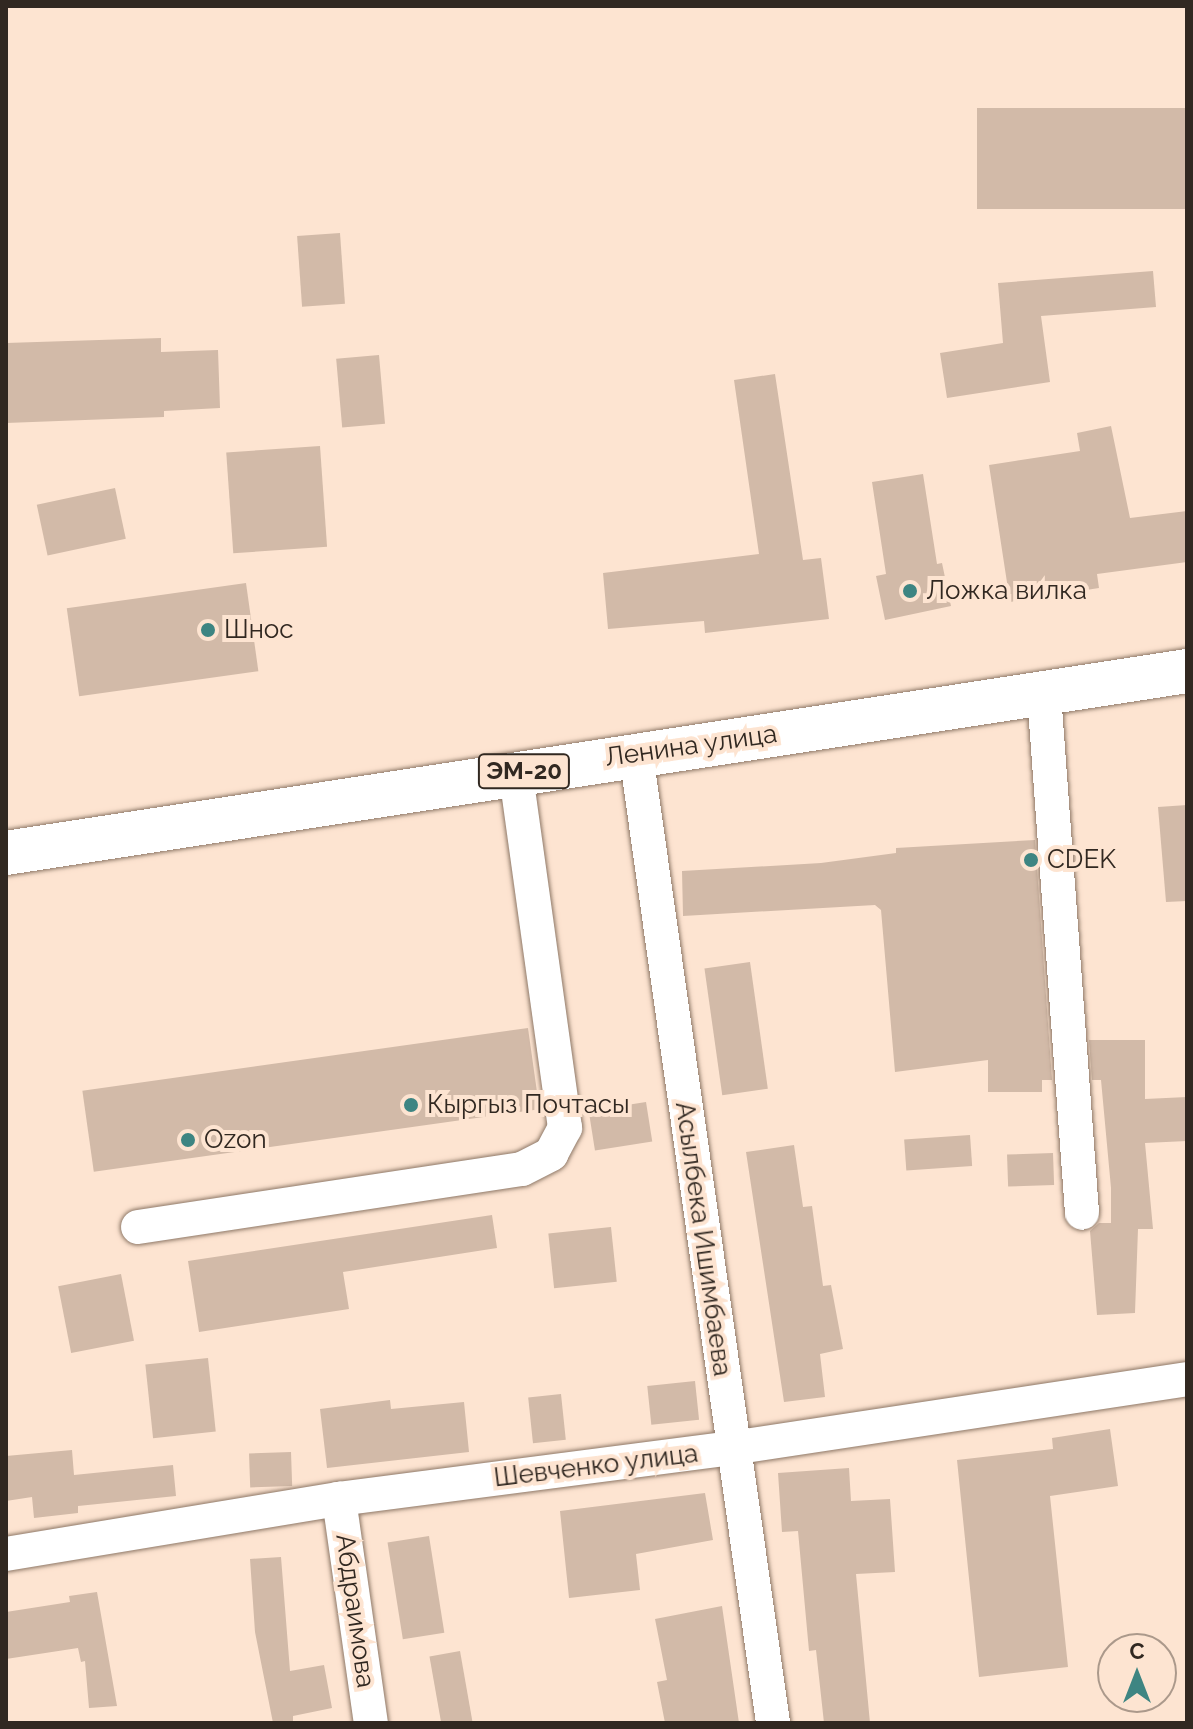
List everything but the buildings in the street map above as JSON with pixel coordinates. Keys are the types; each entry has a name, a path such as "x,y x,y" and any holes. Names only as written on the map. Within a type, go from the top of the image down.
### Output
{"main road":[{"name":"Ленина улица","path":"6,853 1187,671"}],"street":[{"path":"1044,694 1082,1213"},
{"name":"Асылбека Ишимбаева","path":"636,754 773,1723"},
{"path":"138,1227 522,1169 551,1154 565,1128 516,773"},
{"name":"Шевченко улица","path":"6,1554 339,1499 732,1448 1187,1379"},
{"name":"Абдраимова","path":"339,1499 371,1723"}],"place":[{"name":"Ложка вилка","path":"910,591"},
{"name":"Шнос","path":"208,630"},
{"name":"CDEK","path":"1031,860"},
{"name":"Кыргыз Почтасы","path":"411,1105"},
{"name":"Ozon","path":"188,1140"}]}
